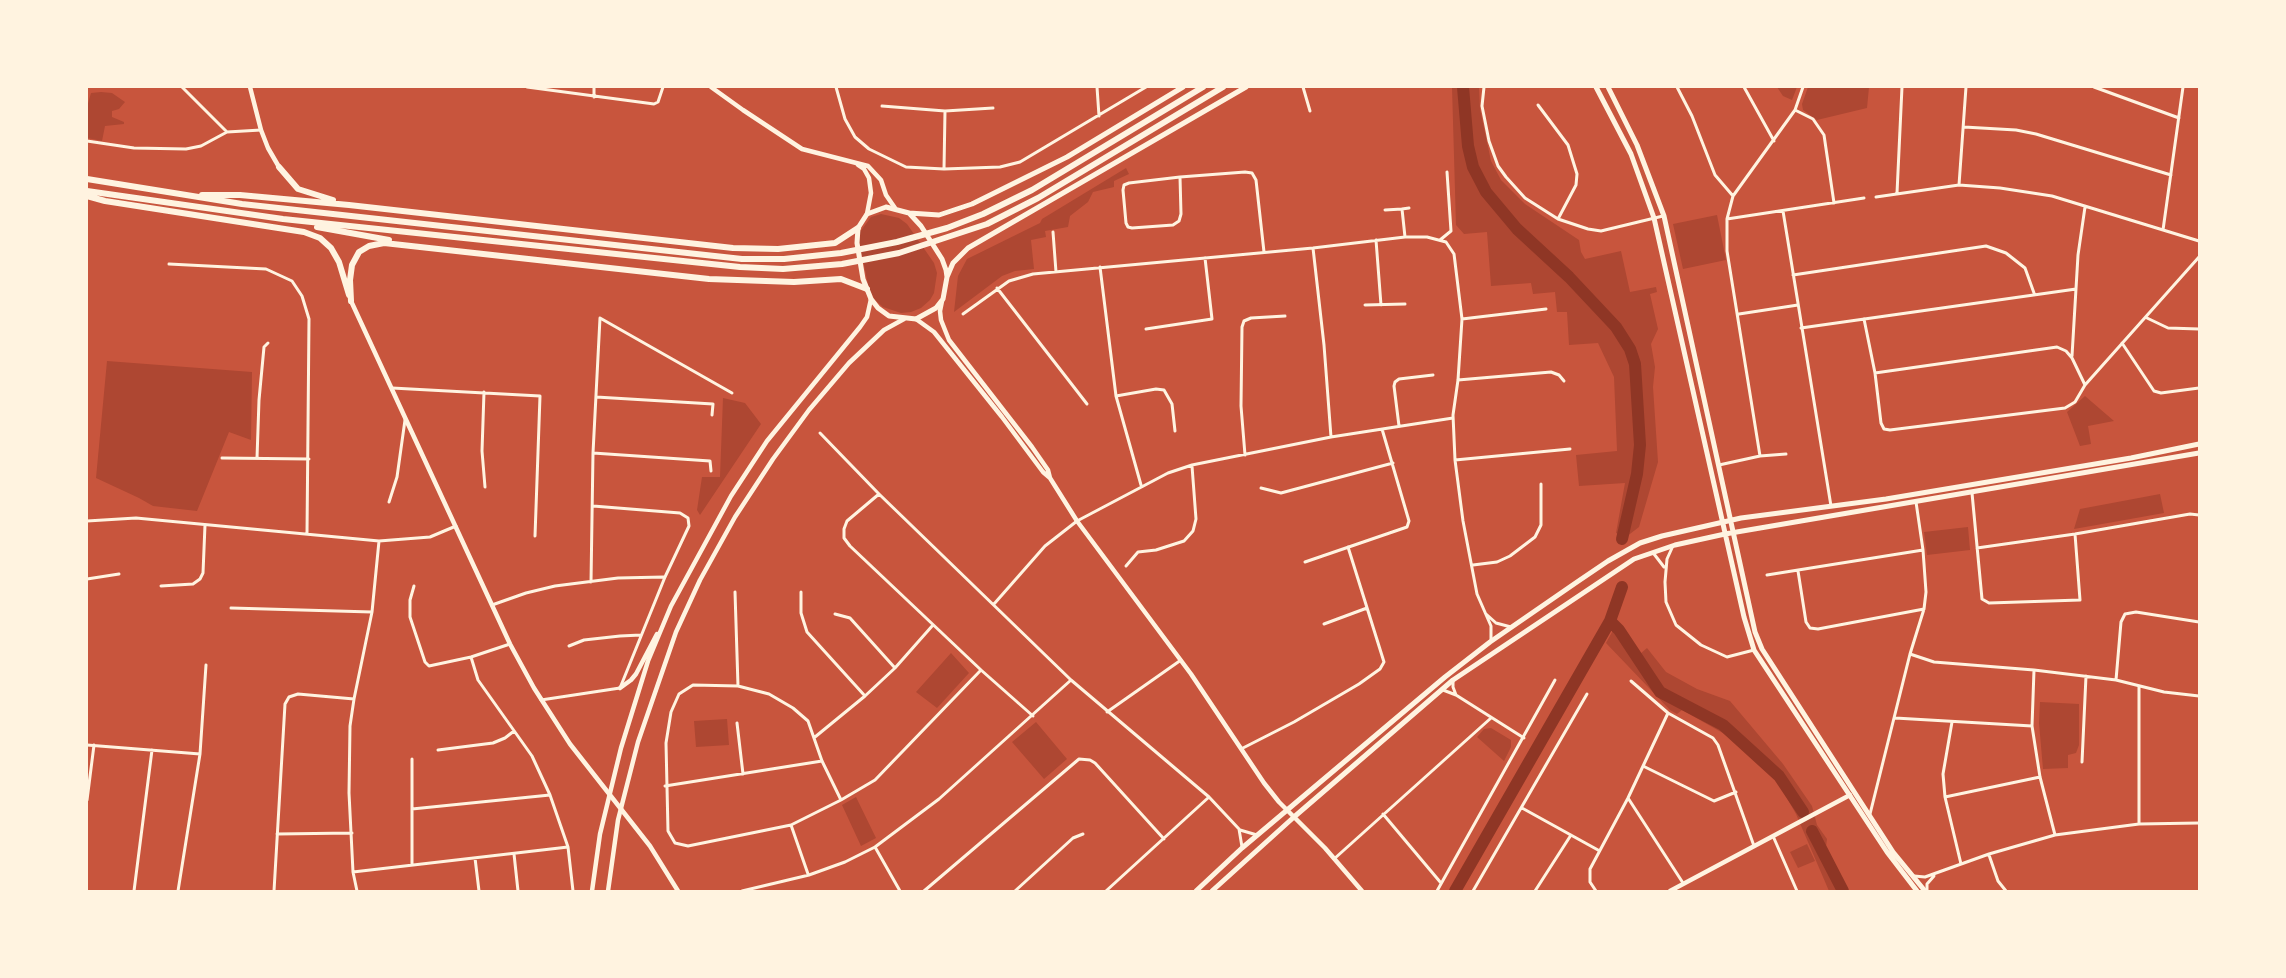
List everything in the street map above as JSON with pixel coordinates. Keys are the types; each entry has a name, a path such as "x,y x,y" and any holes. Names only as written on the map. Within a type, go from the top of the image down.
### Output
{"highway":[{"path":"87,179 242,204 741,259 784,259 841,253 897,242 947,228 983,214 1032,190 1203,87"},
{"path":"87,190 283,219 740,267 783,269 842,264 899,253 987,224 1038,198 1223,87"},
{"path":"279,167 298,189 349,205"},
{"path":"177,194 240,195 349,205 733,248 778,249 835,243 858,228"},
{"path":"87,196 105,201 304,232 320,237 332,248 339,262 351,301"},
{"path":"283,219 422,246"},
{"path":"351,301 352,265 359,252 369,246 384,243 709,279 794,282 841,279 867,289"}],"main road":[{"path":"250,87 261,130 279,167"},
{"path":"711,87 743,111 802,149 868,166 881,180 886,195 895,208"},
{"path":"867,214 878,208 895,208 909,213 939,215 972,204 1067,157 1183,87"},
{"path":"1050,478 1048,470 1032,447 949,340 940,311 947,276 953,263 968,248 1246,87"},
{"path":"1596,87 1631,153 1654,218 1747,632 1754,650 1851,794 1870,816 1893,852 1926,891"},
{"path":"1608,87 1637,145 1664,216 1755,632 1762,650 1887,852 1915,889"},
{"path":"855,163 864,169 869,178 872,193 867,214 858,228 857,243 871,299 889,316 904,319 916,319 936,308 943,299"},
{"path":"909,213 921,226 942,259 947,276"},
{"path":"592,891 600,834 612,783 638,692 661,630 694,560 731,496 767,441 860,327 867,317 871,299"},
{"path":"351,301 510,644 541,700 570,744 650,846 678,891"},
{"path":"608,891 622,797 638,742 676,632 700,580 735,517 773,459 809,411 849,363 884,330 904,319"},
{"path":"916,319 934,332 1050,478 1077,521 1181,660 1264,783 1362,891"},
{"path":"1196,891 1242,848 1445,677 1490,642 1608,561 1640,543 1722,521 1895,498 2131,458 2199,444"},
{"path":"1212,891 1294,817 1454,680 1595,584 1634,560 1652,552 1725,534 2199,453"},
{"path":"620,688 636,674 652,640 661,630"},
{"path":"1670,891 1818,814 1851,794"},
{"path":"1915,889 1916,878"}],"street":[{"path":"182,87 227,132"},
{"path":"527,87 654,104 658,102 663,87"},
{"path":"594,87 594,97"},
{"path":"836,87 845,118 855,137 868,149 906,167 944,169 1000,167 1020,162 1146,87"},
{"path":"1097,87 1099,116"},
{"path":"1303,87 1310,111"},
{"path":"1484,87 1482,106 1489,141 1498,166 1525,198 1558,219 1601,231 1664,216"},
{"path":"1677,87 1692,116 1714,175 1733,196"},
{"path":"1744,87 1774,141"},
{"path":"1760,456 1739,314 1727,251 1727,219 1733,196 1795,110 1803,87"},
{"path":"1897,193 1902,87"},
{"path":"1959,186 1966,87"},
{"path":"2094,87 2179,118"},
{"path":"2163,230 2183,87"},
{"path":"1538,105 1568,145 1577,174 1576,185 1558,219"},
{"path":"882,106 945,111 993,108"},
{"path":"1795,110 1813,120 1824,135 1834,203"},
{"path":"944,169 945,111"},
{"path":"1964,127 2016,130 2036,134 2171,175"},
{"path":"87,141 134,148 186,149 201,146 227,132 261,130"},
{"path":"1180,177 1181,214 1179,221 1173,225 1128,227 1124,185 1128,183 1180,177 1245,171 1252,173 1256,180 1264,252"},
{"path":"1440,240 1451,231 1447,172"},
{"path":"1876,196 1959,186 2000,188 2052,196 2199,241"},
{"path":"1727,219 1864,198"},
{"path":"2072,357 2078,255 2085,206"},
{"path":"1385,210 1409,208"},
{"path":"1402,209 1405,237"},
{"path":"1783,211 1831,506"},
{"path":"1053,232 1056,272"},
{"path":"963,314 997,288 1020,277 1405,237 1427,237 1446,242 1454,254 1462,319 1453,418 1455,460 1463,521 1478,594 1492,632 1490,642"},
{"path":"1376,240 1381,305"},
{"path":"1793,275 1986,246 2006,253 2025,268 2034,294"},
{"path":"1313,248 1331,437"},
{"path":"1864,319 1875,373 1881,423 1884,429 2065,408 2075,402 2085,385 2199,257"},
{"path":"1146,329 1212,318 1205,258"},
{"path":"169,264 266,269 292,281 302,296 309,319 307,533"},
{"path":"1100,267 1116,396 1141,486"},
{"path":"997,288 1087,404"},
{"path":"1801,328 2076,289"},
{"path":"1365,306 1405,304"},
{"path":"1739,314 1798,305"},
{"path":"1462,319 1546,309"},
{"path":"1245,455 1240,406 1242,327 1244,321 1251,318 1285,316"},
{"path":"591,582 593,453 600,318 732,393"},
{"path":"2147,318 2168,328 2199,329"},
{"path":"257,458 264,347 268,343"},
{"path":"2122,344 2154,391 2162,393 2199,388"},
{"path":"1875,373 2057,347 2072,357 2085,385"},
{"path":"1458,380 1551,372 1559,375 1564,381"},
{"path":"1399,426 1395,382 1399,379 1433,375"},
{"path":"392,388 540,396 535,536"},
{"path":"1116,396 1156,389 1164,390 1172,404 1175,431"},
{"path":"484,392 482,451 485,487"},
{"path":"596,397 713,404 712,415"},
{"path":"389,502 398,477 406,418"},
{"path":"994,604 1045,546 1077,521 1168,473 1192,465 1331,437 1453,418"},
{"path":"1305,562 1407,527 1409,521 1382,429"},
{"path":"820,433 879,494 1071,680 1209,797 1239,829 1250,835 1258,835"},
{"path":"1455,460 1570,449"},
{"path":"593,453 710,460 711,471"},
{"path":"1719,465 1760,456 1786,454"},
{"path":"222,459 309,459"},
{"path":"1261,488 1281,493 1393,463"},
{"path":"1126,566 1138,552 1156,550 1184,541 1193,531 1196,519 1192,465"},
{"path":"1473,565 1497,562 1510,556 1535,537 1541,525 1541,484"},
{"path":"1972,493 1982,599 1989,603 2080,600 2075,534"},
{"path":"879,494 847,521 844,538 981,670 1033,716"},
{"path":"1870,816 1910,654 1924,609 1926,592 1923,550 1916,502"},
{"path":"541,700 620,688 665,577 689,526 688,518 680,513 593,506"},
{"path":"1977,548 2190,514 2199,515"},
{"path":"87,521 136,518 379,541 430,537 456,526"},
{"path":"161,586 193,584 200,579 203,573 205,525"},
{"path":"357,891 353,872 349,793 350,726 372,612 379,541"},
{"path":"1675,545 1669,554 1665,569 1666,603 1669,613 1682,631 1714,652 1727,657 1754,650"},
{"path":"1241,749 1359,684 1380,669 1384,662 1348,547"},
{"path":"1767,575 1923,550"},
{"path":"1652,552 1665,569"},
{"path":"1798,571 1806,622 1810,628 1924,609"},
{"path":"87,579 119,574"},
{"path":"492,604 555,586 642,576 665,577"},
{"path":"414,586 410,600 410,617 425,662 429,666 471,657 510,644"},
{"path":"735,592 738,686"},
{"path":"801,592 801,613 807,632 865,696"},
{"path":"231,608 372,612"},
{"path":"1324,624 1367,608"},
{"path":"2116,680 2121,622 2125,614 2136,612 2199,622"},
{"path":"1485,613 1496,623 1512,628"},
{"path":"835,614 850,618 896,669"},
{"path":"815,737 896,669 934,625"},
{"path":"569,646 584,640 641,636"},
{"path":"1910,654 1934,662 2086,676 2199,696"},
{"path":"471,657 478,680 532,756 550,795 568,848 573,891"},
{"path":"1107,712 1181,660"},
{"path":"178,891 200,754 206,665"},
{"path":"841,800 822,761 815,737 807,721 794,708 769,694 738,686 693,686 679,694 671,712 666,743 665,786 668,831 675,843 688,846 791,825 841,800 875,780 981,670"},
{"path":"2034,670 2032,726 2040,777 2055,835"},
{"path":"2082,762 2086,676"},
{"path":"742,891 808,875 845,862 875,847 939,799 1071,680"},
{"path":"1454,680 1453,687 1456,695"},
{"path":"1437,891 1556,680"},
{"path":"1631,681 1668,713 1713,738 1718,745 1736,792 1754,846"},
{"path":"2139,686 2139,824"},
{"path":"1442,690 1456,695 1524,738"},
{"path":"274,891 285,704 289,697 298,694 354,699"},
{"path":"1473,891 1587,694"},
{"path":"1596,891 1590,882 1590,868 1628,798 1668,713"},
{"path":"1335,859 1491,718"},
{"path":"1894,718 2032,726"},
{"path":"1952,722 1943,774 1945,797 1961,864"},
{"path":"738,723 742,774"},
{"path":"438,750 493,743 514,731"},
{"path":"87,745 200,754"},
{"path":"87,800 93,745"},
{"path":"134,891 152,750"},
{"path":"412,759 412,865"},
{"path":"924,891 1079,759 1095,763 1164,839"},
{"path":"665,786 822,761"},
{"path":"1643,766 1714,801 1736,792"},
{"path":"1945,797 2040,777"},
{"path":"412,809 550,795"},
{"path":"1107,891 1209,797"},
{"path":"1628,798 1684,885"},
{"path":"1522,808 1598,850"},
{"path":"1383,814 1441,883"},
{"path":"1916,878 2055,835 2139,824 2199,823"},
{"path":"791,825 808,875"},
{"path":"1239,829 1242,848"},
{"path":"277,834 352,833"},
{"path":"1015,891 1073,838 1083,834"},
{"path":"1535,891 1570,835"},
{"path":"1773,836 1797,891"},
{"path":"875,847 900,891"},
{"path":"353,872 568,848"},
{"path":"514,854 518,891"},
{"path":"1989,854 1998,881 2006,891"},
{"path":"475,858 479,891"},
{"path":"1926,891 1930,879 1938,873"},
{"path":"763,886 765,891"}],"shaded area":[{"path":"1452,87 1479,87 1480,109 1491,161 1501,180 1525,204 1579,240 1585,259 1621,251 1630,292 1656,287 1657,292 1650,294 1658,329 1651,344 1655,367 1653,387 1658,462 1639,527 1626,537 1616,533 1625,483 1579,486 1576,455 1617,451 1614,377 1598,343 1569,345 1567,312 1557,312 1555,292 1533,294 1531,283 1491,286 1487,232 1464,234 1456,225"},
{"path":"1777,87 1797,87 1792,100 1783,96"},
{"path":"1808,87 1869,87 1867,108 1817,120 1803,110 1802,104"},
{"path":"91,93 112,93 125,102 119,109 112,111 112,117 124,124 105,126 102,141 87,138 87,107"},
{"path":"1126,168 1129,174 1114,181 1114,187 1093,192 1088,202 1070,216 1068,227 1045,231 1046,237 1031,240 1034,269 1015,271 1002,276 954,312 958,276 967,259 1040,223 1042,219"},
{"path":"881,214 899,218 907,224 934,263 937,273 934,293 921,308 911,312 901,313 883,307 875,300 869,289 859,241 860,232 871,217"},
{"path":"1717,215 1726,260 1683,269 1673,224"},
{"path":"107,361 252,372 251,440 229,432 197,511 153,506 96,478"},
{"path":"2085,396 2114,421 2088,426 2091,444 2080,446 2067,412"},
{"path":"723,398 745,403 761,424 700,515 697,510 702,477 720,477"},
{"path":"2160,494 2164,513 2074,529 2080,509"},
{"path":"1968,527 1970,550 1927,555 1924,532"},
{"path":"1617,623 1640,654 1647,648 1666,672 1697,689 1730,701 1783,764 1812,806 1817,825 1827,839 1826,847 1845,891 1829,891 1796,814 1776,779 1730,737 1682,710 1677,714 1670,710 1606,643"},
{"path":"951,653 969,673 937,708 916,692"},
{"path":"2040,702 2079,704 2079,745 2076,753 2068,755 2068,768 2043,769 2039,723"},
{"path":"727,719 729,745 696,747 694,721"},
{"path":"1036,722 1067,759 1044,779 1012,742"},
{"path":"1491,728 1511,740 1511,747 1504,761 1477,737 1484,729"},
{"path":"856,797 876,838 861,846 842,805"},
{"path":"1807,844 1815,861 1798,868 1790,852"}],"waterway":[{"path":"1463,87 1468,146 1473,167 1486,192 1517,229 1569,277 1616,327 1630,349 1635,364 1640,445 1637,474 1622,539"},
{"path":"1622,587 1610,621 1619,630 1660,692 1723,725 1779,776 1803,812"},
{"path":"1455,891 1610,621"},
{"path":"1812,831 1843,891"}]}
